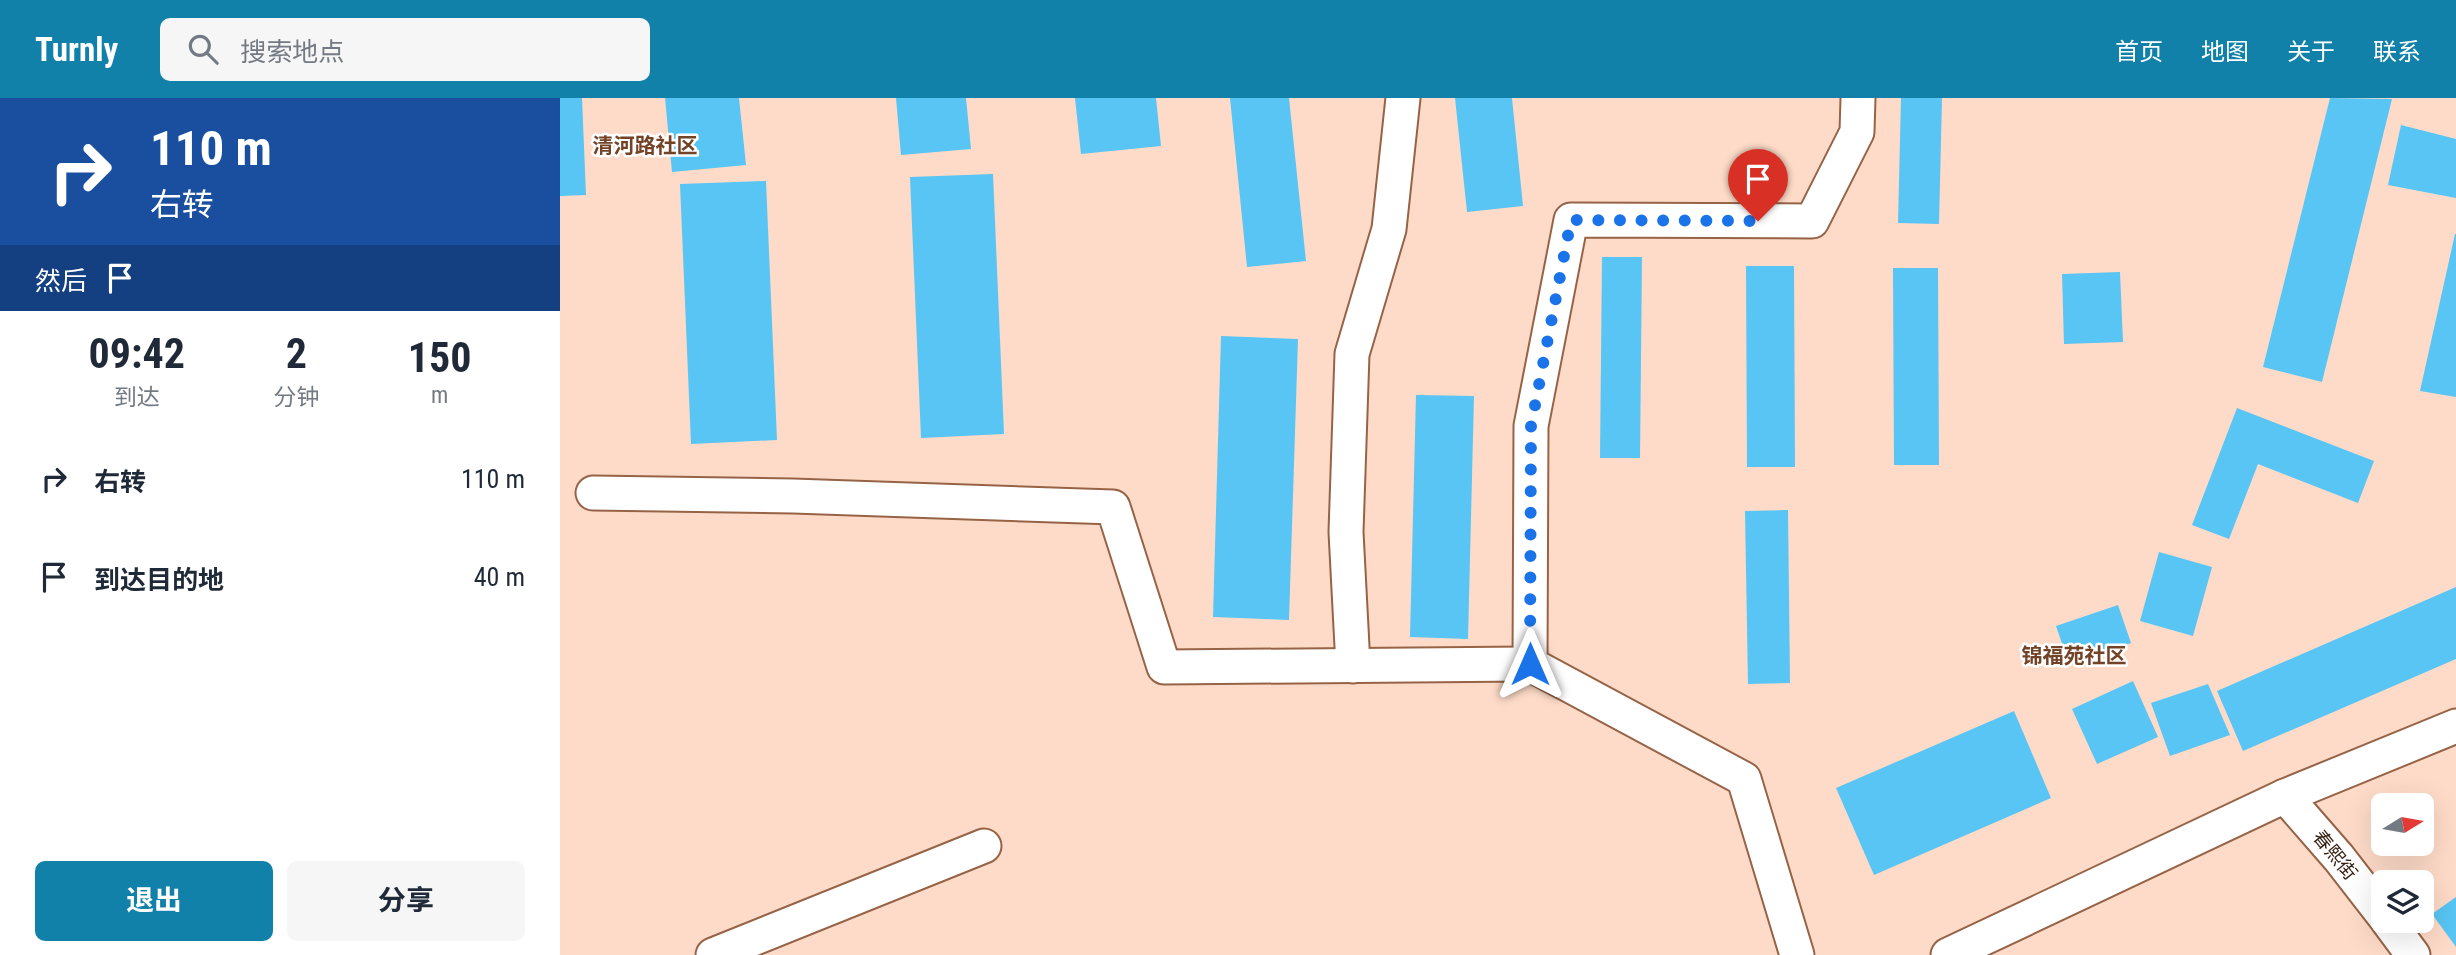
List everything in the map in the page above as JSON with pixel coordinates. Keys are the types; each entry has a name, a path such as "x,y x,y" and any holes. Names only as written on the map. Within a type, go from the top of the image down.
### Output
{"street":[{"path":"1353,666 1346,533 1352,354 1389,229 1403,98"},
{"path":"1530,664 1531,426 1571,220 1812,221 1857,132 1858,98"},
{"path":"593,493 793,496 1113,508 1164,667 1530,664 1745,779 1797,955"},
{"path":"1948,955 2285,796 2456,726"},
{"name":"春熙街","path":"2285,796 2371,900"},
{"path":"713,955 984,846"},
{"name":"春熙街","path":"2396,933 2413,955"}],"building":[{"path":"560,98 582,98 586,195 560,196"},
{"path":"665,98 739,98 746,165 672,172"},
{"path":"896,98 966,98 971,149 901,155"},
{"path":"1075,98 1156,98 1161,146 1081,154"},
{"path":"1230,98 1289,98 1306,261 1247,267"},
{"path":"1455,98 1512,98 1523,206 1467,212"},
{"path":"1901,98 1942,98 1939,224 1898,223"},
{"path":"2330,98 2392,99 2322,382 2263,367"},
{"path":"2401,125 2456,139 2456,198 2388,185"},
{"path":"993,174 1004,434 921,438 910,177"},
{"path":"766,181 777,440 691,444 680,184"},
{"path":"2456,234 2456,397 2420,391"},
{"path":"1602,257 1642,257 1640,458 1600,458"},
{"path":"1746,266 1794,266 1795,467 1747,467"},
{"path":"1893,268 1938,268 1939,465 1894,465"},
{"path":"2120,272 2123,342 2064,344 2062,274"},
{"path":"1221,336 1298,339 1289,620 1213,617"},
{"path":"1416,395 1474,396 1468,639 1410,637"},
{"path":"2237,408 2374,461 2358,503 2258,464 2229,539 2192,525"},
{"path":"1788,510 1790,683 1748,684 1745,511"},
{"path":"2159,552 2212,567 2193,636 2140,621"},
{"path":"2456,587 2456,659 2243,751 2217,691"},
{"path":"2118,605 2131,643 2069,664 2056,626"},
{"path":"2133,681 2158,737 2097,764 2072,709"},
{"path":"2208,684 2230,735 2170,756 2151,703"},
{"path":"2014,711 2051,798 1874,875 1836,788"},
{"path":"2456,897 2456,947 2434,917 2434,913"}],"district":[{"name":"清河路社区","path":"645,146"},
{"name":"锦福苑社区","path":"2074,656"}],"route":[{"path":"1530,664 1531,426 1571,220 1758,221"}]}
